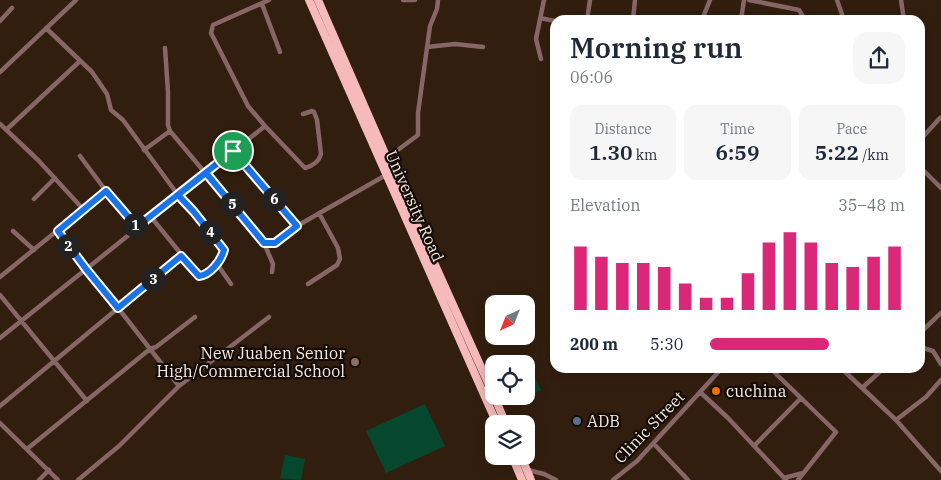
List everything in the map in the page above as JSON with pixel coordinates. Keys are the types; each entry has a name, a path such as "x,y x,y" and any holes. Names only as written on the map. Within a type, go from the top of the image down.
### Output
{"highway":[{"name":"University Road","path":"309,0 493,415"},
{"name":"University Road","path":"318,0 485,376"},
{"path":"525,465 531,480"},
{"path":"516,467 522,480"}],"street":[{"path":"0,72 76,0"},
{"path":"269,0 214,26 211,33 248,106 303,168 313,166 321,154 317,120 314,112 312,110 303,114"},
{"path":"403,0 415,0"},
{"path":"387,158 418,135 418,113 430,26 437,9 438,0"},
{"path":"540,59 536,45 544,0"},
{"path":"587,15 590,0"},
{"path":"634,15 635,0"},
{"path":"704,15 710,0"},
{"path":"742,15 744,0"},
{"path":"749,0 799,10 802,15"},
{"path":"837,0 842,15"},
{"path":"901,0 903,15"},
{"path":"262,4 280,52"},
{"path":"0,21 12,8"},
{"path":"540,18 550,20"},
{"path":"46,28 92,72 107,94 111,110 123,120 178,195 224,250 217,264 203,276 199,276 181,256 151,216"},
{"path":"428,47 455,44 483,47"},
{"path":"165,48 168,124 170,131 264,243 273,264 272,272"},
{"path":"6,130 80,61"},
{"path":"925,135 941,118"},
{"path":"0,124 55,178 83,209"},
{"path":"0,338 265,126"},
{"path":"144,150 170,131"},
{"path":"233,151 297,226"},
{"path":"80,156 106,191 137,227"},
{"path":"925,172 941,188"},
{"path":"264,243 275,243 297,226 386,175"},
{"path":"34,199 55,178"},
{"path":"0,277 106,191"},
{"path":"308,284 336,265 340,259 338,248 319,213"},
{"path":"13,231 34,250"},
{"path":"58,231 178,386"},
{"path":"0,406 181,256"},
{"path":"217,264 231,284"},
{"path":"0,295 88,401"},
{"path":"925,327 941,313"},
{"path":"27,449 150,349 156,347 195,317"},
{"path":"78,480 120,446 178,386 269,317"},
{"path":"925,349 933,351 941,364"},
{"name":"Clinic Street","path":"613,480 637,461 654,444 717,373"},
{"path":"775,373 836,432 798,480"},
{"path":"846,373 896,420 941,471"},
{"path":"862,388 878,373"},
{"path":"896,420 926,397 941,380"},
{"path":"700,392 728,418 785,479 803,473"},
{"path":"754,446 801,398"},
{"path":"0,423 58,480"},
{"path":"654,444 688,480"},
{"path":"516,467 526,468 556,480"},
{"path":"39,480 49,470"}],"green space":[{"path":"535,380 541,390 535,393"},
{"path":"425,404 445,446 386,473 366,431"},
{"path":"285,455 305,459 301,480 280,478"}],"place":[{"name":"New Juaben Senior High/Commercial School","path":"355,362"},
{"name":"cuchina","path":"716,391"},
{"name":"ADB","path":"577,421"}],"route":[{"path":"233,151 297,226 284,238 275,243 264,243 206,173 178,195 224,250 217,264 203,276 199,276 181,256 118,308 58,231 106,191 137,227 233,151"}]}
